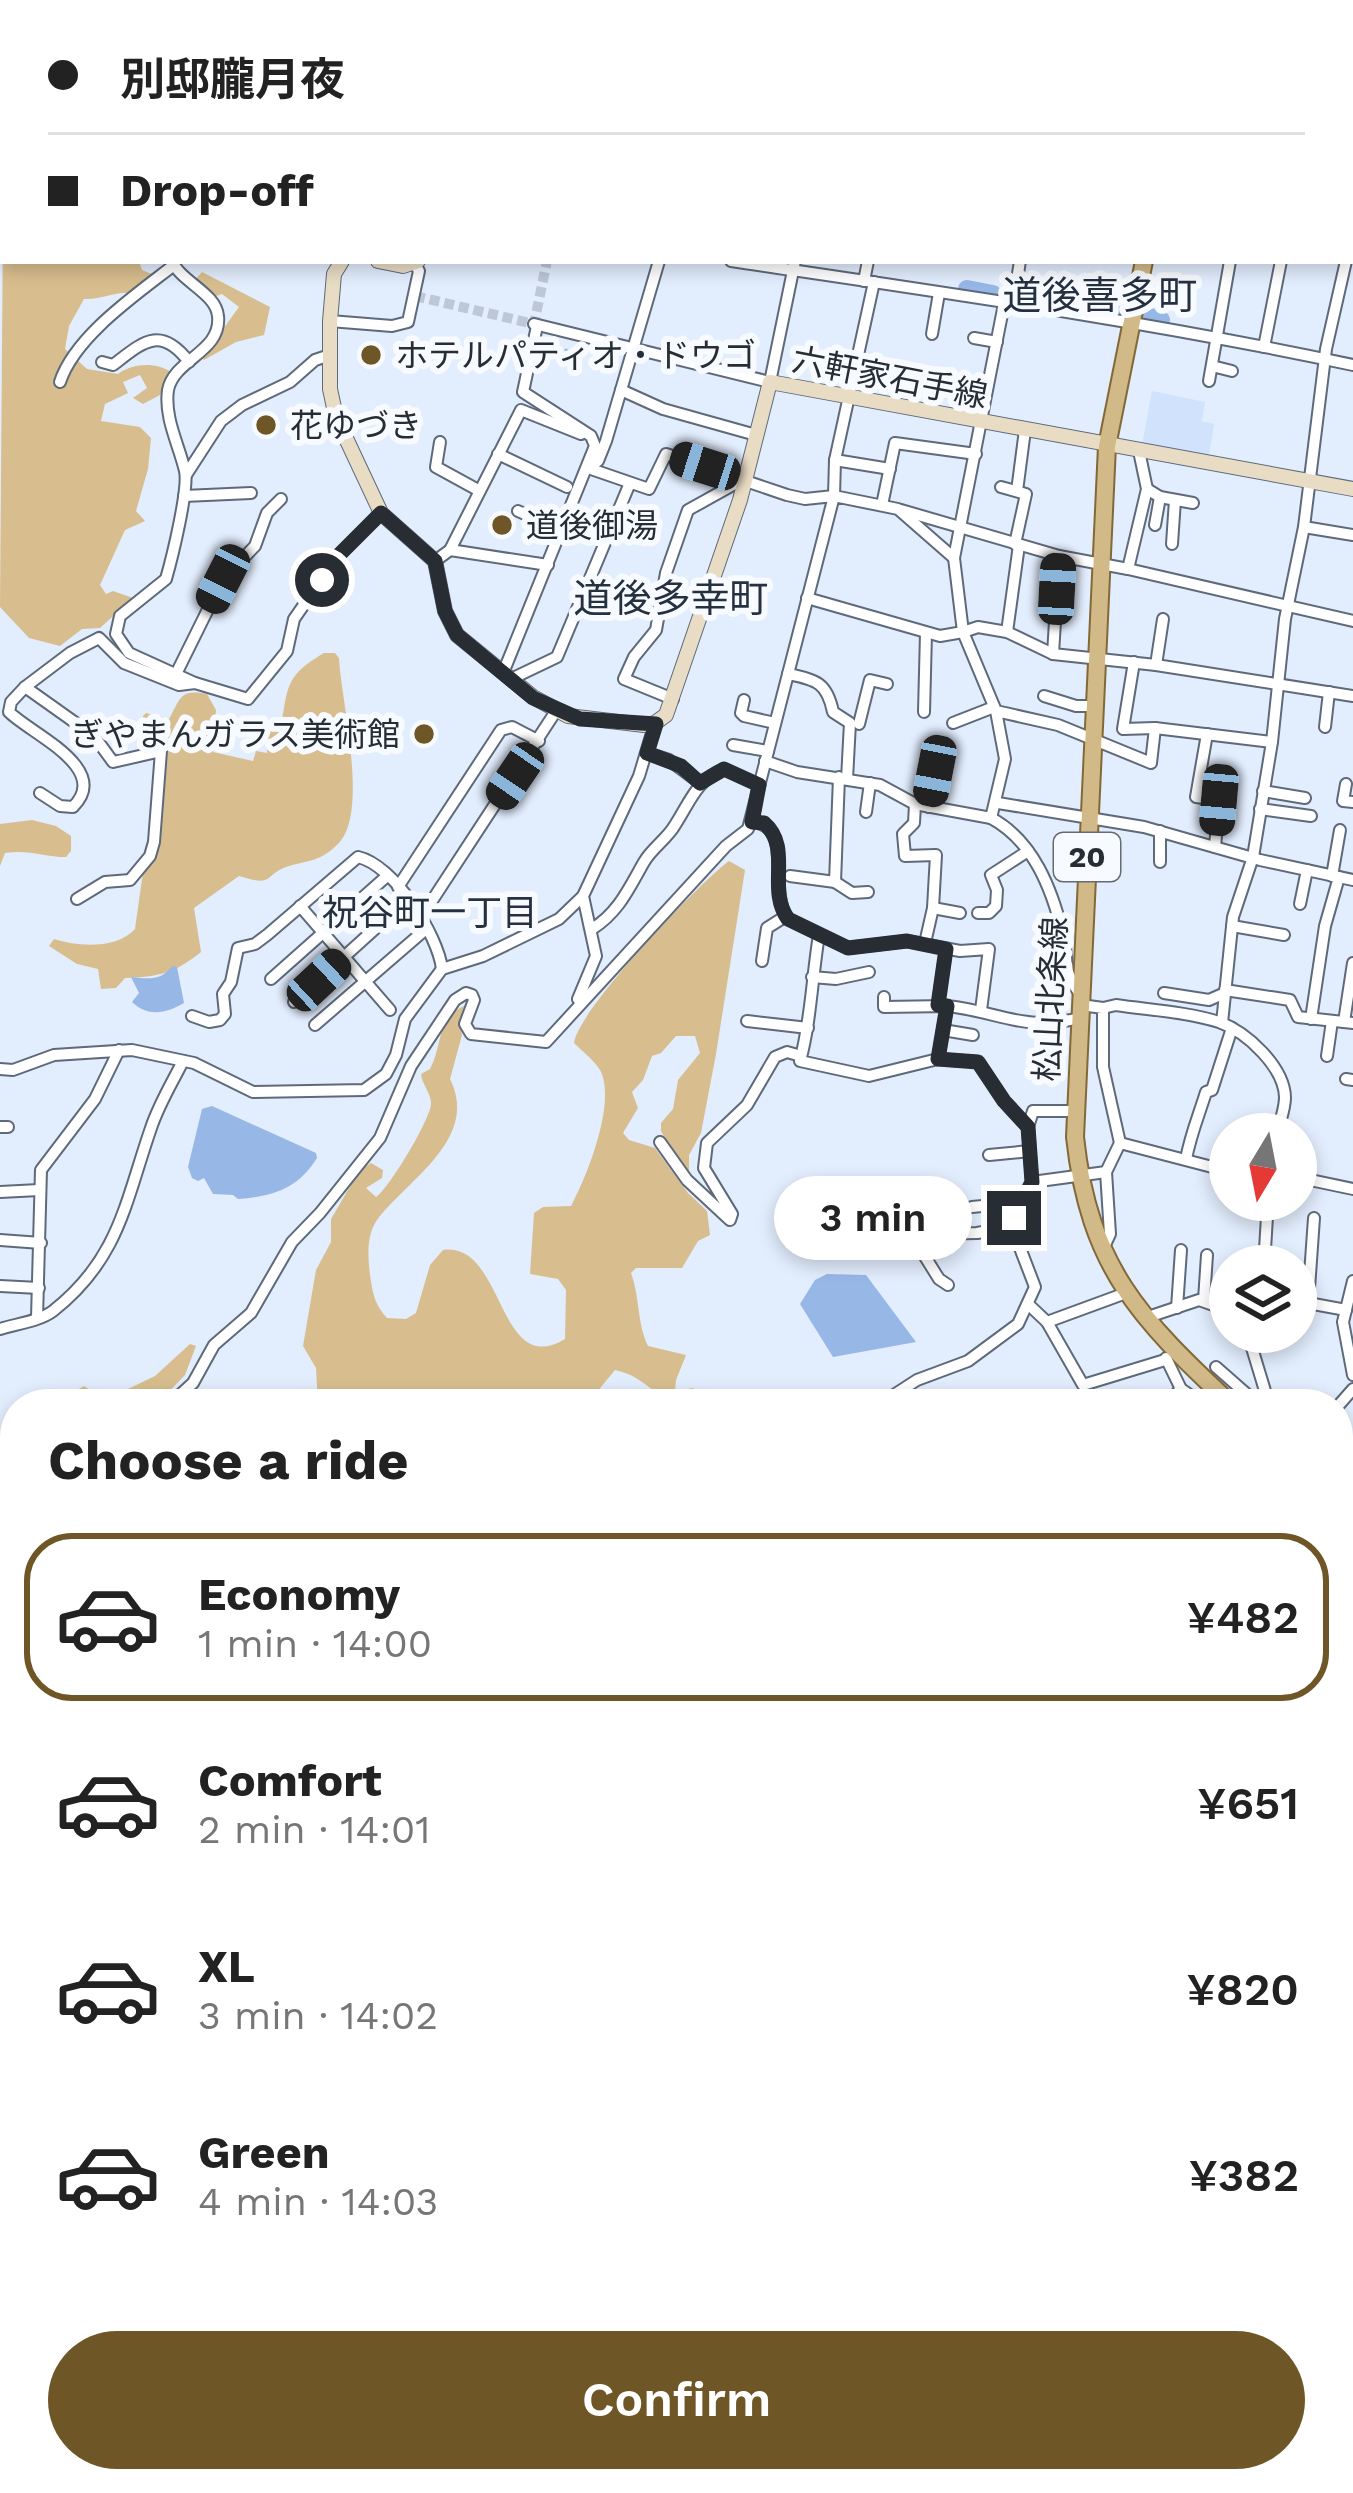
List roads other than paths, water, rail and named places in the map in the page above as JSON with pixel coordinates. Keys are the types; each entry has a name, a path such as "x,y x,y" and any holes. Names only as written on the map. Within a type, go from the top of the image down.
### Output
{"main road":[{"path":"337,264 330,321 330,389 336,418 381,513 435,561 452,629 556,711 580,719 656,724"},
{"name":"松山北条線","path":"1143,264 1107,446 1074,1112 1079,1173 1101,1250 1170,1356 1212,1389"},
{"name":"六軒家石手線","path":"656,724 673,699 745,479 770,382 1353,490"}],"street":[{"path":"60,382 68,365 109,317 172,264"},
{"path":"174,264 218,315 213,338 175,376 168,391 174,439 186,475 184,496 166,579 120,616 116,634 128,653 236,697 253,696 287,651 294,619 338,556 381,513"},
{"path":"330,321 392,326 408,322 417,264"},
{"path":"588,468 602,452 658,264"},
{"path":"186,1389 214,1345 250,1313 292,1242 380,1138 411,1066 455,1000 466,993 472,995 464,1024 472,1034 540,1044 553,1038 575,1007 752,822 834,496 868,264"},
{"path":"992,818 1005,758 995,709 963,632 954,558 997,342 1019,264"},
{"path":"1209,381 1229,264"},
{"path":"1264,347 1280,264"},
{"path":"1186,1159 1192,1124 1201,1116 1206,1092 1212,1090 1227,1026 1225,992 1232,926 1253,857 1287,604 1304,526 1325,359 1345,264"},
{"path":"507,676 588,468 594,440 523,392 535,325 770,382 794,266 1008,305 1131,320 1353,365"},
{"path":"932,334 939,293"},
{"path":"974,338 997,342"},
{"path":"102,362 113,365 135,346 151,340 173,346 189,362"},
{"path":"186,475 221,421 242,404 297,378 315,360 330,355"},
{"path":"1212,366 1232,370"},
{"path":"621,390 663,409 756,435"},
{"path":"435,561 450,550 521,410 578,435 584,432"},
{"path":"1017,491 1025,430"},
{"path":"440,442 436,466 478,490"},
{"path":"883,505 895,443 976,454"},
{"path":"1128,569 1147,489 1139,451"},
{"path":"498,454 567,488"},
{"path":"588,468 649,489 666,454 805,499 834,496 883,505 1059,556 1353,621"},
{"path":"836,460 890,469"},
{"path":"673,699 624,679 634,657 656,630 666,573 688,510 730,483 745,479"},
{"path":"507,676 557,657 630,483"},
{"path":"1000,487 1026,494 1006,632"},
{"path":"1147,489 1160,497 1192,503"},
{"path":"184,496 251,493"},
{"path":"1156,525 1160,497"},
{"path":"176,674 223,579 255,547 267,513 280,499"},
{"path":"1172,544 1175,500"},
{"path":"898,509 954,558"},
{"path":"518,511 562,531"},
{"path":"1304,526 1353,535"},
{"path":"450,550 548,565"},
{"path":"1053,654 1059,556"},
{"path":"807,598 949,638 978,627 1006,632 1053,654 1279,682 1353,696"},
{"path":"1156,665 1163,620"},
{"path":"924,712 926,633"},
{"path":"40,793 60,806 73,807 81,798 80,771 66,754 9,712 11,702 70,652 99,638 124,663 179,686 195,682"},
{"path":"1134,662 1123,729 1155,728 1272,742"},
{"path":"788,674 821,685 830,694 833,712 860,724"},
{"path":"835,882 843,778 870,680 886,684"},
{"path":"25,687 94,736 113,762 161,752 150,856 130,880 105,882 77,899"},
{"path":"1325,727 1329,692"},
{"path":"1044,696 1094,706"},
{"path":"744,700 744,716 775,723"},
{"path":"953,723 995,709 1058,725 1151,763 1155,728"},
{"path":"314,1025 424,922 556,711"},
{"path":"1,1069 13,1070 54,1055 118,1050 184,1061 262,1093 373,1088 392,1064 404,1019 442,969 483,956 559,919 583,896 656,724"},
{"path":"398,887 501,730 512,727 539,741"},
{"path":"1207,734 1196,797 1219,800 1215,847"},
{"path":"733,745 797,772 870,782 915,804 992,818 1010,829 1044,874 1062,932 1066,976 1080,1006"},
{"path":"647,753 681,766 700,783"},
{"path":"592,929 628,893 700,783 724,769 759,785"},
{"path":"929,806 935,771"},
{"path":"866,812 870,782"},
{"path":"1346,784 1342,801 1353,802"},
{"path":"1263,790 1305,798"},
{"path":"998,803 1160,831 1353,880"},
{"path":"915,804 914,823 903,834 905,856 936,855 925,944"},
{"path":"1260,809 1311,816"},
{"path":"752,822 764,823 772,831 780,853 776,889 785,916 854,949 896,942 988,949 981,1010"},
{"path":"1310,1019 1340,830"},
{"path":"1160,831 1160,862"},
{"path":"978,913 988,913 996,906 991,875 1028,850"},
{"path":"192,1016 208,1022 220,1020 238,948 255,944 358,857 366,857 408,898 424,922 442,969"},
{"path":"1300,904 1307,870"},
{"path":"271,979 388,876"},
{"path":"790,876 835,882 852,893 868,892"},
{"path":"575,1007 595,967 583,896"},
{"path":"293,1003 408,898"},
{"path":"301,906 390,1010"},
{"path":"933,908 960,913"},
{"path":"761,961 766,928 785,916"},
{"path":"1232,926 1284,934"},
{"path":"819,935 803,1063 869,1076 938,1059 978,1062 1028,1127"},
{"path":"938,1059 946,949"},
{"path":"1327,1056 1343,1022 1353,963"},
{"path":"812,977 836,979 869,972"},
{"path":"1164,993 1209,1000 1225,992 1290,1000 1298,1017 1343,1022"},
{"path":"884,997 884,1006 981,1010 1010,1022 1048,1025 1080,1006 1116,1005 1227,1026 1267,1058 1282,1084 1282,1113"},
{"path":"1101,1250 1111,1234 1106,1172 1120,1143 1103,1067 1103,1008"},
{"path":"747,1021 808,1028"},
{"path":"943,1030 973,1035"},
{"path":"37,1318 39,1190 44,1165 95,1099 118,1050"},
{"path":"660,1142 687,1180 730,1220 732,1214 704,1168 707,1144 747,1106 775,1057 787,1052 801,1056"},
{"path":"0,1329 51,1313 79,1290 103,1260 118,1232 158,1110 184,1061"},
{"path":"905,1389 976,1356 1014,1328 1029,1305 1035,1287 1012,1227 1032,1182 1028,1127 1033,1111 1074,1112"},
{"path":"1120,1143 1209,1166"},
{"path":"989,1155 1030,1151"},
{"path":"1032,1182 1106,1172"},
{"path":"1317,1182 1353,1190"},
{"path":"0,1192 39,1190"},
{"path":"972,1207 1023,1202"},
{"path":"1314,1221 1308,1303 1346,1310"},
{"path":"948,1285 939,1280 919,1247 928,1234 1012,1227"},
{"path":"0,1240 41,1243"},
{"path":"1178,1308 1181,1250"},
{"path":"1204,1300 1207,1256"},
{"path":"1352,1369 1343,1336 1353,1281"},
{"path":"0,1286 39,1288"},
{"path":"1047,1322 1126,1293"},
{"path":"1145,1318 1209,1302"},
{"path":"1029,1305 1047,1322 1083,1385 1170,1356 1181,1389"},
{"path":"1254,1353 1264,1389"},
{"path":"1216,1367 1241,1389"}],"water":[{"path":"177,967 184,1003 157,1012 132,1002 139,993 131,977 159,977"},
{"path":"212,1106 316,1153 317,1158 301,1177 273,1193 238,1199 213,1194 204,1178 192,1178 188,1167 202,1109"},
{"path":"827,1274 866,1275 916,1342 833,1357 800,1304 815,1280"}],"waterway":[{"path":"967,289 993,294"},
{"path":"1066,300 1080,302"},
{"path":"1104,306 1122,309"},
{"path":"1146,316 1161,320"},
{"path":"566,350 580,358"}],"tunnel":[{"path":"415,296 534,324 546,264"}],"place":[{"name":"ホテルパティオ・ドウゴ","path":"371,355"},
{"name":"花ゆづき","path":"266,425"},
{"name":"道後御湯","path":"502,525"},
{"name":"ぎやまんガラス美術館","path":"424,734"}],"district":[{"name":"道後喜多町","path":"1100,295"},
{"name":"道後多幸町","path":"671,598"},
{"name":"祝谷町一丁目","path":"430,912"}]}
